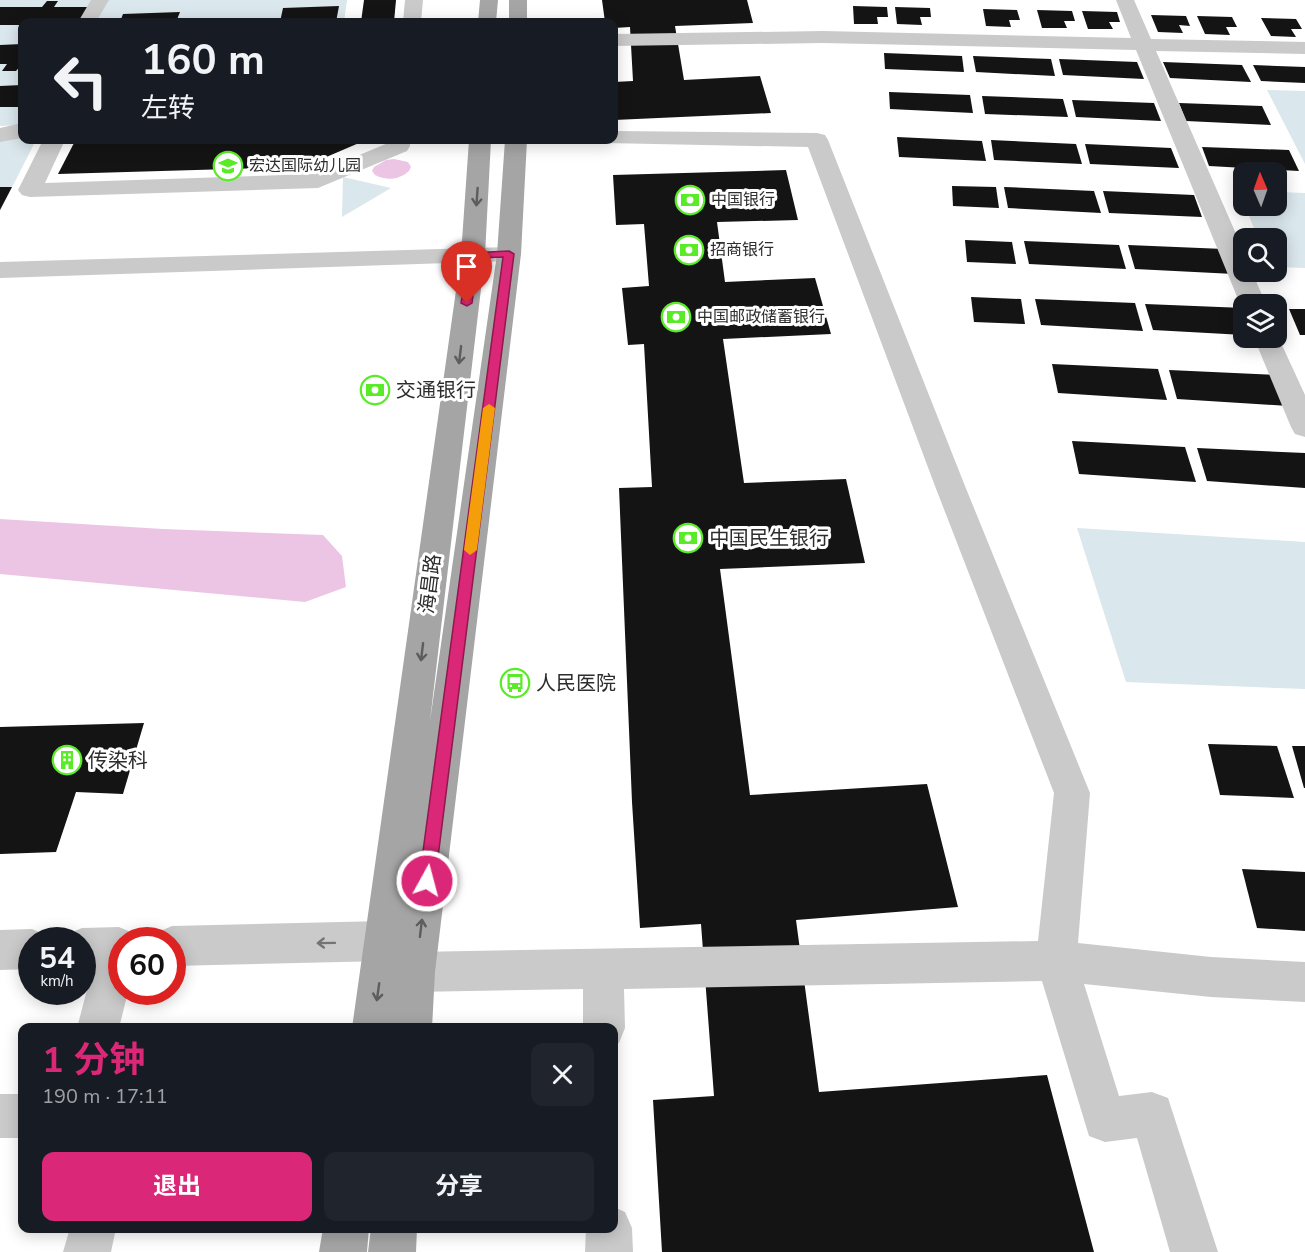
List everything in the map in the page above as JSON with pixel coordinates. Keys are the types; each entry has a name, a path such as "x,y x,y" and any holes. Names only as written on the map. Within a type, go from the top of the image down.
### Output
{"main road":[{"path":"488,18 489,0"},
{"path":"518,0 518,18"},
{"name":"海昌路","path":"374,1023 473,255 480,144"},
{"name":"海昌路","path":"411,1023 415,972 509,254 516,144"},
{"path":"343,1252 345,1233"},
{"path":"392,1252 394,1233"}],"street":[{"path":"89,18 100,0"},
{"path":"412,18 414,0"},
{"path":"1125,0 1249,294"},
{"path":"618,40 823,37 1305,48"},
{"path":"0,135 10,135 18,132"},
{"path":"618,138 817,140 950,486 1072,793 1056,962 1105,1120 1152,1114 1194,1252"},
{"path":"52,144 30,190 318,181 399,146 399,144"},
{"path":"0,270 509,254"},
{"path":"1271,348 1305,427"},
{"path":"186,946 384,941"},
{"path":"99,1023 108,948"},
{"path":"0,950 18,949"},
{"path":"415,972 1056,962 1211,977 1305,982"},
{"path":"603,969 604,1023"},
{"path":"0,1116 18,1116"},
{"path":"87,1252 92,1233"},
{"path":"609,1233 609,1252"}],"shaded area":[{"path":"0,0 347,0 345,18 18,18 18,125 0,126"},
{"path":"1267,90 1305,91 1305,164"},
{"path":"18,131 18,144 34,144 0,211 0,132"},
{"path":"386,160 408,162 411,167 409,171 397,178 388,179 375,175 372,171 374,167"},
{"path":"343,177 391,188 342,217"},
{"path":"1287,192 1305,193 1305,268 1287,267 1287,228 1254,228 1249,216 1287,216"},
{"path":"0,519 163,529 323,535 342,556 346,587 305,602 0,574"},
{"path":"1077,528 1305,542 1305,689 1126,682"}],"building":[{"path":"364,0 396,0 394,18 362,18"},
{"path":"602,0 747,0 753,23 675,26 684,80 760,76 771,113 618,120 618,82 633,81 630,27 618,28 618,18 604,18"},
{"path":"47,1 58,1 54,7 90,7 83,18 18,18 18,25 0,25 0,7 42,7"},
{"path":"339,6 337,18 281,18 283,8"},
{"path":"853,6 887,7 888,17 877,17 878,24 854,24"},
{"path":"895,7 930,8 931,17 920,17 922,25 897,24"},
{"path":"983,9 1017,10 1020,20 1009,20 1011,27 986,26"},
{"path":"1037,10 1072,11 1075,21 1064,21 1067,28 1042,28"},
{"path":"1082,11 1117,12 1120,22 1109,22 1113,29 1088,29"},
{"path":"180,12 178,18 122,18 123,14"},
{"path":"1151,15 1186,16 1190,26 1179,25 1183,33 1158,32"},
{"path":"1197,16 1232,17 1237,27 1226,27 1230,35 1205,34"},
{"path":"1261,18 1296,19 1302,29 1291,29 1296,37 1271,36"},
{"path":"18,44 18,69 16,71 2,71 7,64 0,64 0,45"},
{"path":"884,53 962,56 964,72 885,69"},
{"path":"973,56 1051,59 1055,76 976,72"},
{"path":"1059,59 1137,62 1144,79 1063,75"},
{"path":"1163,62 1242,65 1251,82 1170,78"},
{"path":"1253,65 1305,67 1305,83 1261,81"},
{"path":"18,85 18,107 0,107 0,86"},
{"path":"889,92 970,95 973,113 890,109"},
{"path":"982,96 1063,99 1068,117 985,114"},
{"path":"1072,100 1154,103 1161,121 1076,117"},
{"path":"1179,103 1262,106 1271,125 1186,121"},
{"path":"897,137 982,141 986,161 899,157"},
{"path":"991,140 1076,144 1082,164 994,160"},
{"path":"73,144 357,144 303,167 58,174"},
{"path":"1085,144 1171,148 1179,168 1090,164"},
{"path":"1202,147 1289,150 1299,171 1287,170 1287,162 1233,162 1233,167 1209,166"},
{"path":"786,170 798,220 717,222 725,282 815,278 831,334 723,339 744,483 846,479 865,563 720,569 750,795 927,784 958,907 796,920 819,1092 1047,1075 1094,1252 662,1252 653,1100 714,1096 701,924 640,928 632,802 619,488 652,487 644,344 628,345 622,288 649,286 644,224 616,225 613,175"},
{"path":"952,186 996,187 999,208 953,206"},
{"path":"0,187 12,187 0,210"},
{"path":"1004,187 1094,191 1101,213 1008,208"},
{"path":"1103,191 1194,195 1202,217 1109,213"},
{"path":"965,240 1012,242 1016,264 967,262"},
{"path":"1024,241 1119,245 1126,269 1029,264"},
{"path":"1128,245 1224,249 1233,274 1135,269"},
{"path":"971,297 1021,299 1025,324 974,322"},
{"path":"1035,299 1135,303 1143,331 1041,325"},
{"path":"1145,304 1233,308 1233,334 1153,330"},
{"path":"1289,309 1305,309 1305,335 1300,335"},
{"path":"1052,364 1158,369 1167,400 1058,393"},
{"path":"1169,370 1275,375 1288,406 1177,399"},
{"path":"1072,441 1185,447 1196,482 1079,474"},
{"path":"1197,448 1305,453 1305,488 1207,481"},
{"name":"传染科","path":"144,723 123,794 76,792 56,852 0,854 0,727"},
{"path":"1208,744 1277,746 1294,798 1220,795"},
{"path":"1292,746 1305,746 1305,788 1304,788"},
{"path":"1242,869 1305,872 1305,931 1257,928"}],"slow traffic":[{"path":"470,550 489,408"}],"place":[{"name":"宏达国际幼儿园","path":"228,166"},
{"name":"中国银行","path":"690,200"},
{"name":"招商银行","path":"689,250"},
{"name":"中国邮政储蓄银行","path":"676,317"},
{"name":"交通银行","path":"375,390"},
{"name":"中国民生银行","path":"688,538"},
{"name":"人民医院","path":"515,683"},
{"name":"传染科","path":"67,760"}],"route":[{"path":"427,881 509,254 473,255 467,303"}]}
